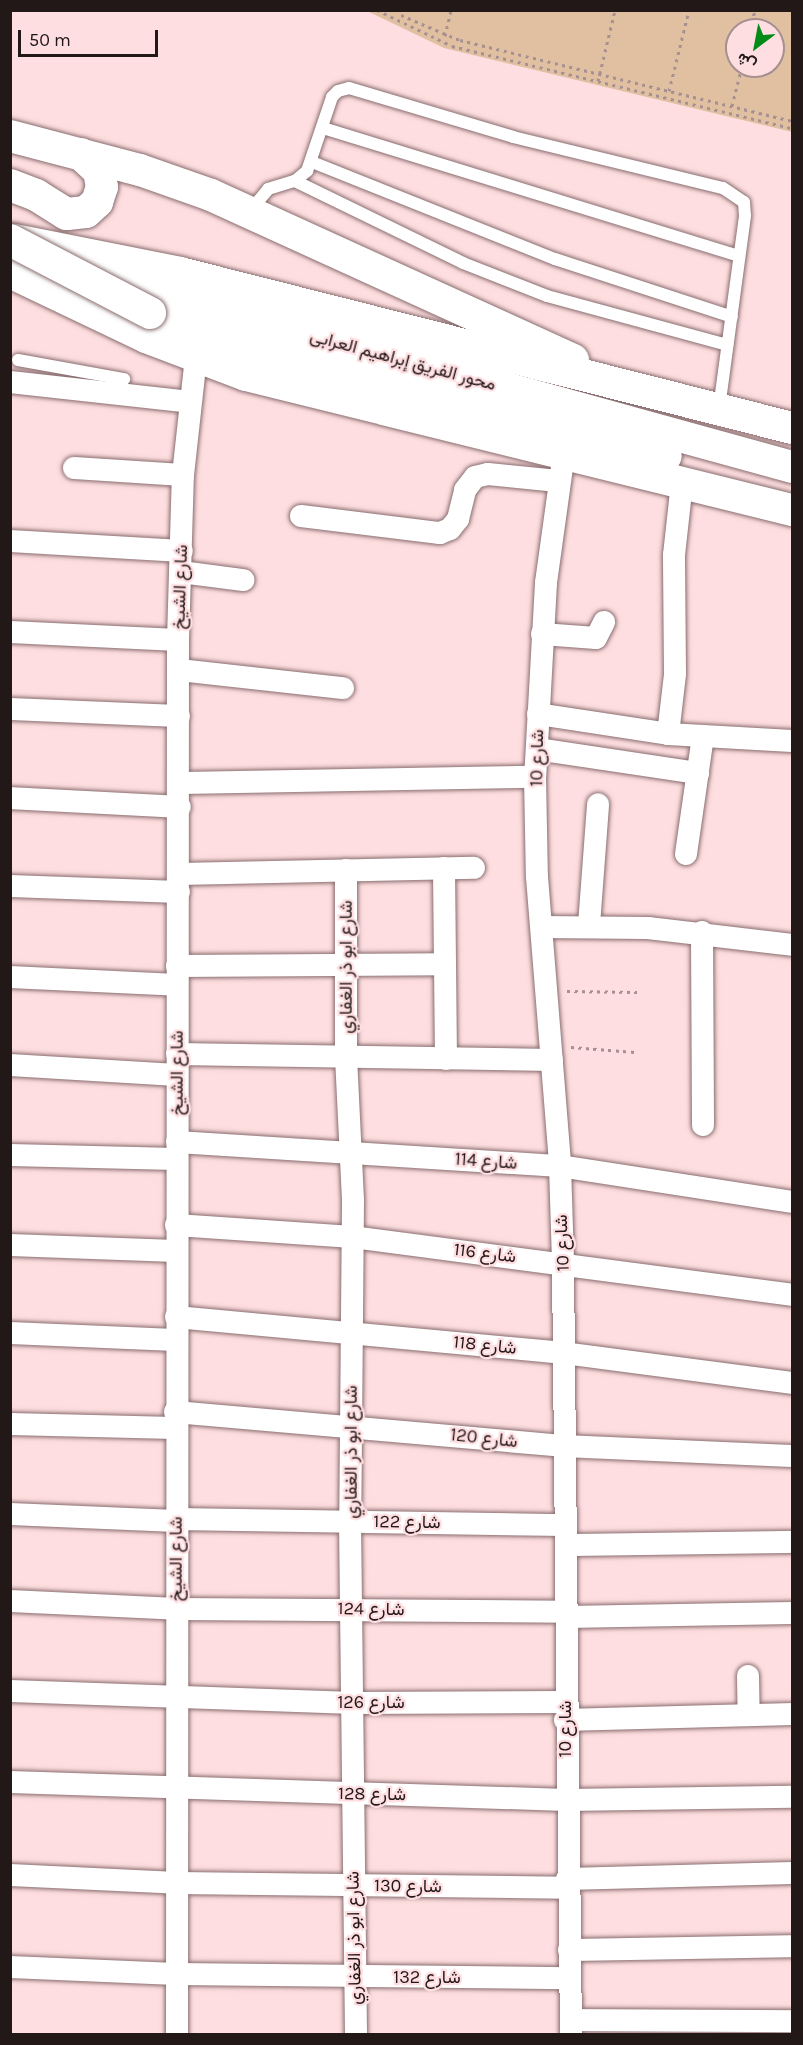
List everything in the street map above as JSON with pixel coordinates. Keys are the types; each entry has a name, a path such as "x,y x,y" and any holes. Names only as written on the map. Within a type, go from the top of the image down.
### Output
{"main road":[{"path":"10,136 172,181 249,212 515,332 622,386"},
{"path":"10,185 36,195 67,214 86,212 97,202 102,187 99,171 81,154"},
{"path":"10,239 150,313 244,346 792,489"},
{"name":"محور الفريق إبراهيم العرابى","path":"10,239 180,273 792,428"},
{"path":"10,270 196,358 273,382 561,467 682,482 792,510"},
{"name":"محور الفريق إبراهيم العرابى","path":"10,270 143,288 792,467"}],"street":[{"name":"شارع الشيخ","path":"177,2034 175,1420 180,807 178,640 183,475 196,358"},
{"path":"14,371 80,380 190,402"},
{"path":"301,516 440,533 450,529 458,519 465,490 475,477 561,467"},
{"name":"شارع 10","path":"561,467 542,634 536,777 542,927 560,1166 563,1263 565,1711 571,2027"},
{"path":"74,468 183,475"},
{"path":"668,734 675,675 674,555 682,482"},
{"path":"10,541 182,562 243,580"},
{"path":"542,634 596,638 604,622"},
{"path":"10,632 178,640"},
{"path":"179,670 343,688"},
{"path":"10,709 179,716"},
{"path":"538,714 668,734 792,741"},
{"path":"686,854 703,736"},
{"path":"537,750 698,773"},
{"path":"180,783 536,777"},
{"path":"10,798 180,807"},
{"path":"589,925 598,804"},
{"path":"444,868 446,1059"},
{"path":"10,886 179,883 346,870 474,868"},
{"name":"شارع ابو ذر الغفاري","path":"346,870 346,1057 353,1237 350,1521 354,1703 352,1885 356,2034"},
{"path":"542,927 589,925 702,932 792,945"},
{"path":"702,932 703,1125"},
{"path":"10,976 177,975 347,965 445,964"},
{"path":"10,1065 177,1065 346,1057 446,1059 552,1053"},
{"name":"شارع 114","path":"10,1155 350,1150 560,1166 792,1202"},
{"name":"شارع 116","path":"176,1225 353,1237 792,1295"},
{"path":"10,1245 176,1251"},
{"name":"شارع 118","path":"176,1317 351,1331 564,1353 792,1383"},
{"path":"10,1333 176,1340"},
{"name":"شارع 120","path":"10,1424 175,1420 351,1425 563,1446 792,1456"},
{"name":"شارع 122","path":"10,1514 176,1520 350,1521 566,1535 792,1542"},
{"name":"شارع 124","path":"10,1601 177,1609 352,1608 566,1615 792,1613"},
{"path":"748,1676 749,1715"},
{"name":"شارع 126","path":"10,1690 177,1699 565,1711 792,1714"},
{"name":"شارع 128","path":"10,1782 178,1790 566,1800 792,1797"},
{"name":"شارع 130","path":"10,1875 177,1883 352,1885 567,1884 792,1873"},
{"path":"569,1950 792,1946"},
{"name":"شارع 132","path":"10,1967 176,1974 570,1978"},
{"path":"571,2027 792,2021"}],"lane":[{"path":"249,212 268,189 296,181 312,162 332,97 349,88 523,140 723,188 744,202 732,317 719,410"},
{"path":"323,128 738,256"},
{"path":"312,162 555,259 732,317"},
{"path":"296,181 463,263 547,296 728,345"},
{"path":"80,380 123,379"}],"path":[{"path":"377,10 445,44 792,128"},
{"path":"445,36 451,10"},
{"path":"598,81 615,10"},
{"path":"669,91 689,10"},
{"path":"401,15 445,36 792,121"},
{"path":"732,106 739,78"},
{"path":"547,990 637,992"},
{"path":"552,1053 635,1052"}],"shaded area":[{"path":"367,11 792,11 792,132 444,48"}]}
